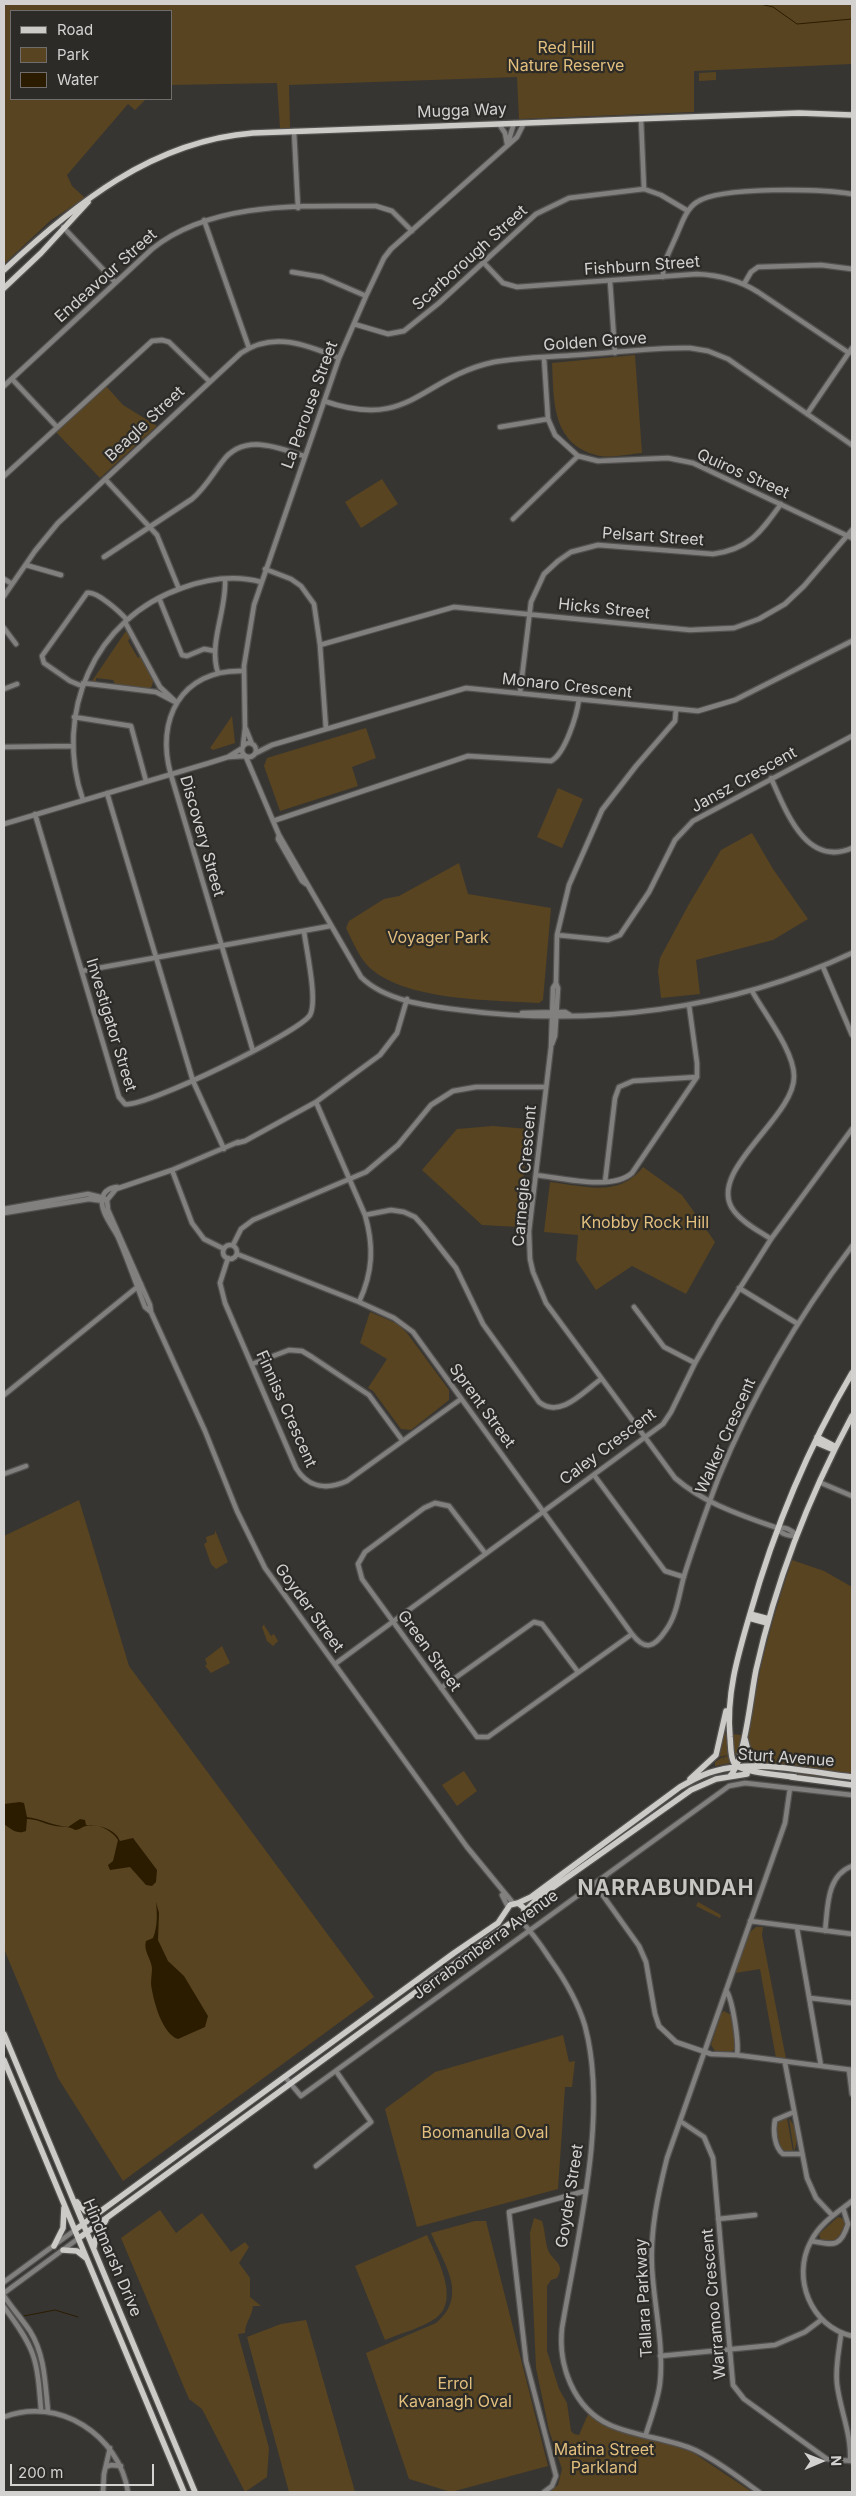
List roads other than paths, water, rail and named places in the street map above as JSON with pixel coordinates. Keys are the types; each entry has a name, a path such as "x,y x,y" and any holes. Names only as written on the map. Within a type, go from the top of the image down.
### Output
{"main road":[{"name":"Mugga Way","path":"4,270 59,222 133,170 182,147 229,136 799,112 852,115"},
{"name":"Mugga Way","path":"4,288 65,228 89,201"},
{"path":"681,1787 716,1755 731,1687 764,1564 777,1528 816,1439 852,1373"},
{"path":"730,1776 737,1767 768,1621 796,1535 835,1448 852,1416"},
{"path":"816,1439 835,1448"},
{"path":"749,1616 768,1621"},
{"path":"731,1687 729,1730 732,1759 737,1767 745,1771 795,1777"},
{"path":"729,1730 737,1733 744,1730"},
{"path":"744,1730 748,1754 755,1761 766,1767"},
{"name":"Sturt Avenue","path":"718,1770 737,1767 766,1767 852,1777"},
{"name":"Jerrabomberra Avenue","path":"75,2230 432,1970 493,1928 511,1907 531,1897 681,1787 718,1770"},
{"name":"Sturt Avenue","path":"723,1778 756,1774 852,1785"},
{"name":"Jerrabomberra Avenue","path":"79,2238 290,2082 521,1917 538,1898 691,1790 723,1778"},
{"path":"634,1822 643,1824"},
{"path":"511,1907 521,1917 511,1920 511,1907"},
{"path":"432,1970 437,1976"},
{"name":"Hindmarsh Drive","path":"4,2034 195,2492"},
{"name":"Hindmarsh Drive","path":"4,2060 184,2492"},
{"path":"189,2147 200,2148 204,2136"},
{"path":"62,2176 81,2208 90,2212 102,2210"},
{"path":"54,2246 63,2228 63,2200"},
{"path":"94,2250 95,2240 108,2216"},
{"path":"63,2250 77,2251 88,2260"}],"street":[{"path":"641,119 644,189"},
{"name":"La Perouse Street","path":"507,144 514,123"},
{"name":"La Perouse Street","path":"242,747 245,728 243,672 252,615 261,582 339,358 366,296 387,254 517,137 524,123"},
{"path":"499,124 505,133 507,144"},
{"path":"294,132 298,208"},
{"name":"Scarborough Street","path":"354,324 388,334 404,331 484,263 536,214 557,202 582,195 644,189 667,198 688,211"},
{"path":"663,277 663,265 688,211 696,202 705,198 732,193 814,190 852,194"},
{"name":"Endeavour Street","path":"4,386 158,244 178,231 204,220 241,211 376,206 392,212 412,231"},
{"path":"204,220 249,348"},
{"path":"59,222 115,282"},
{"name":"Fishburn Street","path":"484,263 503,283 512,286 706,274 744,284 849,353"},
{"path":"744,284 753,269 762,267 821,265 852,269"},
{"path":"292,272 322,277 366,296"},
{"path":"610,281 615,353"},
{"path":"4,476 144,346 154,340 169,342 209,381"},
{"name":"Beagle Street","path":"4,596 48,534 209,381 249,348 276,341 291,341 307,345 339,358"},
{"name":"Golden Grove","path":"324,401 355,410 386,410 415,400 444,381 472,368 502,361 681,348 712,352 742,368 852,445"},
{"path":"807,414 852,348"},
{"path":"513,519 578,456 556,435 548,419 544,358"},
{"path":"12,378 57,427"},
{"path":"500,427 548,419"},
{"path":"104,557 198,494 225,458 236,449 247,445 266,444 304,456"},
{"name":"Quiros Street","path":"578,456 598,461 653,458 680,460 704,467 850,536"},
{"path":"105,479 150,527 163,547 179,589"},
{"name":"Pelsart Street","path":"520,694 529,613 536,588 544,574 558,560 586,546 608,544 713,554 728,552 742,547 756,537 781,504"},
{"name":"Hicks Street","path":"320,645 454,607 690,630 734,628 759,620 785,604 850,536 852,530"},
{"path":"26,564 61,575"},
{"path":"265,569 291,579 309,595 316,614 320,645 326,729"},
{"path":"4,579 12,584"},
{"path":"218,673 215,651 225,592 225,579"},
{"path":"83,800 76,779 72,746 74,717 83,684 100,650 126,621 159,598 179,589 225,579 261,582"},
{"path":"87,593 92,593 117,609 126,621 160,687 177,703 156,692 70,681 44,663 42,656 87,593"},
{"path":"159,598 182,655 187,656 204,649 215,651"},
{"path":"4,628 16,644"},
{"name":"Monaro Crescent","path":"245,757 272,745 458,689 698,711 718,707 760,688 852,641"},
{"name":"Discovery Street","path":"243,672 218,673 193,686 177,703 165,736 166,755 171,775 253,1050"},
{"path":"4,689 17,684"},
{"path":"272,821 468,756 492,756 546,762 558,756 574,720 579,699"},
{"name":"Carnegie Crescent","path":"676,709 675,721 636,766 602,810 569,885 557,936 556,984 558,988 529,1231 530,1259 533,1272 546,1303 675,1478 688,1489 710,1502 777,1528 781,1527 793,1531 796,1535"},
{"path":"74,717 131,726 146,782"},
{"name":"La Perouse Street","path":"245,728 254,745 255,754"},
{"name":"Jansz Crescent","path":"557,936 608,940 620,935 649,892 675,840 683,831 708,812 852,736"},
{"name":"Monaro Crescent","path":"242,747 247,743 272,745"},
{"path":"4,746 72,746"},
{"path":"228,757 242,747 245,757 254,770 272,821 279,835 278,839 291,862 302,881 306,884 356,971 382,992 450,1008 520,1014 620,1014 689,1006 752,991 823,967 852,953"},
{"path":"254,770 255,754"},
{"path":"4,824 228,757 245,757"},
{"path":"771,778 794,826 809,843 828,851 838,852 852,848"},
{"path":"107,793 193,1081 224,1149"},
{"name":"Investigator Street","path":"35,814 121,1101 131,1105 193,1081 253,1050 303,1021 310,1014 312,996 304,931"},
{"path":"82,971 330,926"},
{"path":"823,967 852,1035"},
{"path":"752,991 790,1057 794,1077 790,1094 731,1177 727,1195 734,1212 770,1239"},
{"path":"104,1200 111,1192 121,1187 172,1170 247,1140 316,1102 358,1072 386,1048 397,1033 407,999"},
{"path":"536,1175 605,1182 622,1180 632,1173 697,1077 698,1063 689,1006"},
{"path":"605,1182 615,1098 620,1087 633,1081 697,1077"},
{"path":"233,1245 241,1229 253,1220 366,1172 387,1155 431,1104 453,1091 476,1087 546,1088"},
{"path":"316,1102 365,1215 370,1237 372,1257 370,1274 360,1302"},
{"name":"Caley Crescent","path":"335,1664 663,1424 671,1412 695,1363 770,1239 852,1131"},
{"path":"172,1170 192,1224 204,1239 224,1249"},
{"path":"4,1209 87,1194 104,1200"},
{"path":"4,1213 89,1199 104,1200"},
{"name":"Goyder Street","path":"104,1200 139,1285 205,1431 237,1511 265,1568 500,1889 511,1907"},
{"path":"365,1215 391,1210 404,1212 415,1217 456,1268 483,1324 539,1402 546,1407 562,1407 601,1379"},
{"path":"224,1249 228,1245 233,1245"},
{"path":"224,1249 224,1254 228,1258 233,1258 237,1254 233,1245"},
{"name":"Walker Crescent","path":"647,1646 661,1638 671,1622 684,1577 710,1502 740,1429 798,1324 852,1246"},
{"name":"Sprent Street","path":"237,1254 360,1302 404,1324 413,1332 632,1634 639,1643 647,1646"},
{"name":"Finniss Crescent","path":"228,1258 220,1279 221,1292 296,1468 302,1478 311,1484 336,1486 347,1481 461,1399"},
{"path":"4,1395 139,1285"},
{"path":"739,1288 798,1324"},
{"path":"634,1307 664,1347 695,1363"},
{"path":"252,1364 280,1352 302,1351 369,1395 402,1440"},
{"path":"4,1474 26,1466"},
{"path":"594,1475 662,1567 666,1571 684,1577"},
{"path":"819,1482 852,1496"},
{"name":"Green Street","path":"485,1553 449,1506 435,1503 424,1508 365,1552 358,1564 362,1579 472,1733 482,1738 488,1737 632,1634"},
{"path":"441,1688 534,1622 542,1624 578,1672"},
{"name":"Sturt Avenue","path":"726,1788 743,1783 852,1795"},
{"name":"Jerrabomberra Avenue","path":"286,2077 301,2096 726,1788"},
{"name":"Tallara Parkway","path":"646,2434 660,2385 660,2356 652,2267 654,2218 667,2158 785,1823 790,1788"},
{"path":"825,1931 830,1891 835,1879 842,1871 852,1866"},
{"path":"594,1883 642,1954 659,2026 676,2042 704,2052 850,2070 852,2094"},
{"name":"Goyder Street","path":"521,1917 572,1994 585,2025 590,2048 594,2095 591,2145 562,2328 560,2346 562,2361 572,2385 589,2410 611,2425 694,2450 759,2492"},
{"path":"750,1921 852,1934"},
{"path":"797,1928 821,2066"},
{"path":"726,1990 738,2046 737,2055"},
{"path":"810,1998 852,2003"},
{"path":"719,2010 732,2011"},
{"path":"785,2063 802,2154 811,2189 832,2215"},
{"path":"316,2166 371,2122 336,2071"},
{"path":"794,2112 775,2120 776,2146 783,2154 802,2154"},
{"name":"Warramoo Crescent","path":"680,2120 697,2131 710,2147 718,2219 728,2350 733,2385 744,2399 827,2459 851,2461"},
{"path":"544,2492 552,2486 556,2476 526,2361 509,2212 585,2191"},
{"path":"852,2201 832,2215 811,2241 804,2259 804,2283 809,2300 822,2320 841,2334 852,2336"},
{"path":"811,2241 831,2246 835,2244 848,2224 843,2208"},
{"path":"718,2219 755,2215"},
{"name":"Jerrabomberra Avenue","path":"4,2282 75,2230"},
{"name":"Jerrabomberra Avenue","path":"4,2294 79,2238"},
{"path":"4,2294 40,2351 44,2368 48,2411"},
{"path":"4,2307 25,2335 34,2353 38,2368 41,2410"},
{"path":"660,2356 775,2345 804,2332 822,2320"},
{"path":"841,2334 836,2370 837,2385 851,2461"},
{"path":"4,2417 41,2410 81,2424 110,2448 121,2466 128,2492"},
{"path":"102,2492 110,2448"},
{"path":"106,2467 111,2465 121,2466"}],"water":[{"path":"24,1803 27,1817 58,1825 68,1827 80,1819 85,1820 86,1825 90,1825 75,1830 27,1819 26,1831 17,1832 4,1824 4,1804"},
{"path":"95,1825 111,1830 120,1841 133,1838 157,1870 156,1882 152,1886 146,1885 130,1867 110,1870 108,1865 113,1861 118,1840 108,1831"},
{"path":"156,1902 159,1913 158,1940 168,1961 184,1976 208,2016 205,2027 178,2039 167,2031 163,2024 152,1991 152,1968 145,1945 146,1941 153,1938 155,1933 157,1920"}],"waterway":[{"path":"760,4 773,7 797,24 852,19"},
{"path":"24,2316 55,2310 78,2317"}],"district":[{"name":"NARRABUNDAH","path":"666,1889"}],"park label":[{"name":"Red Hill Nature Reserve","path":"566,57"},
{"name":"Voyager Park","path":"438,938"},
{"name":"Knobby Rock Hill","path":"645,1223"},
{"name":"Boomanulla Oval","path":"485,2133"},
{"name":"Errol Kavanagh Oval","path":"455,2393"},
{"name":"Matina Street Parkland","path":"604,2459"}]}
